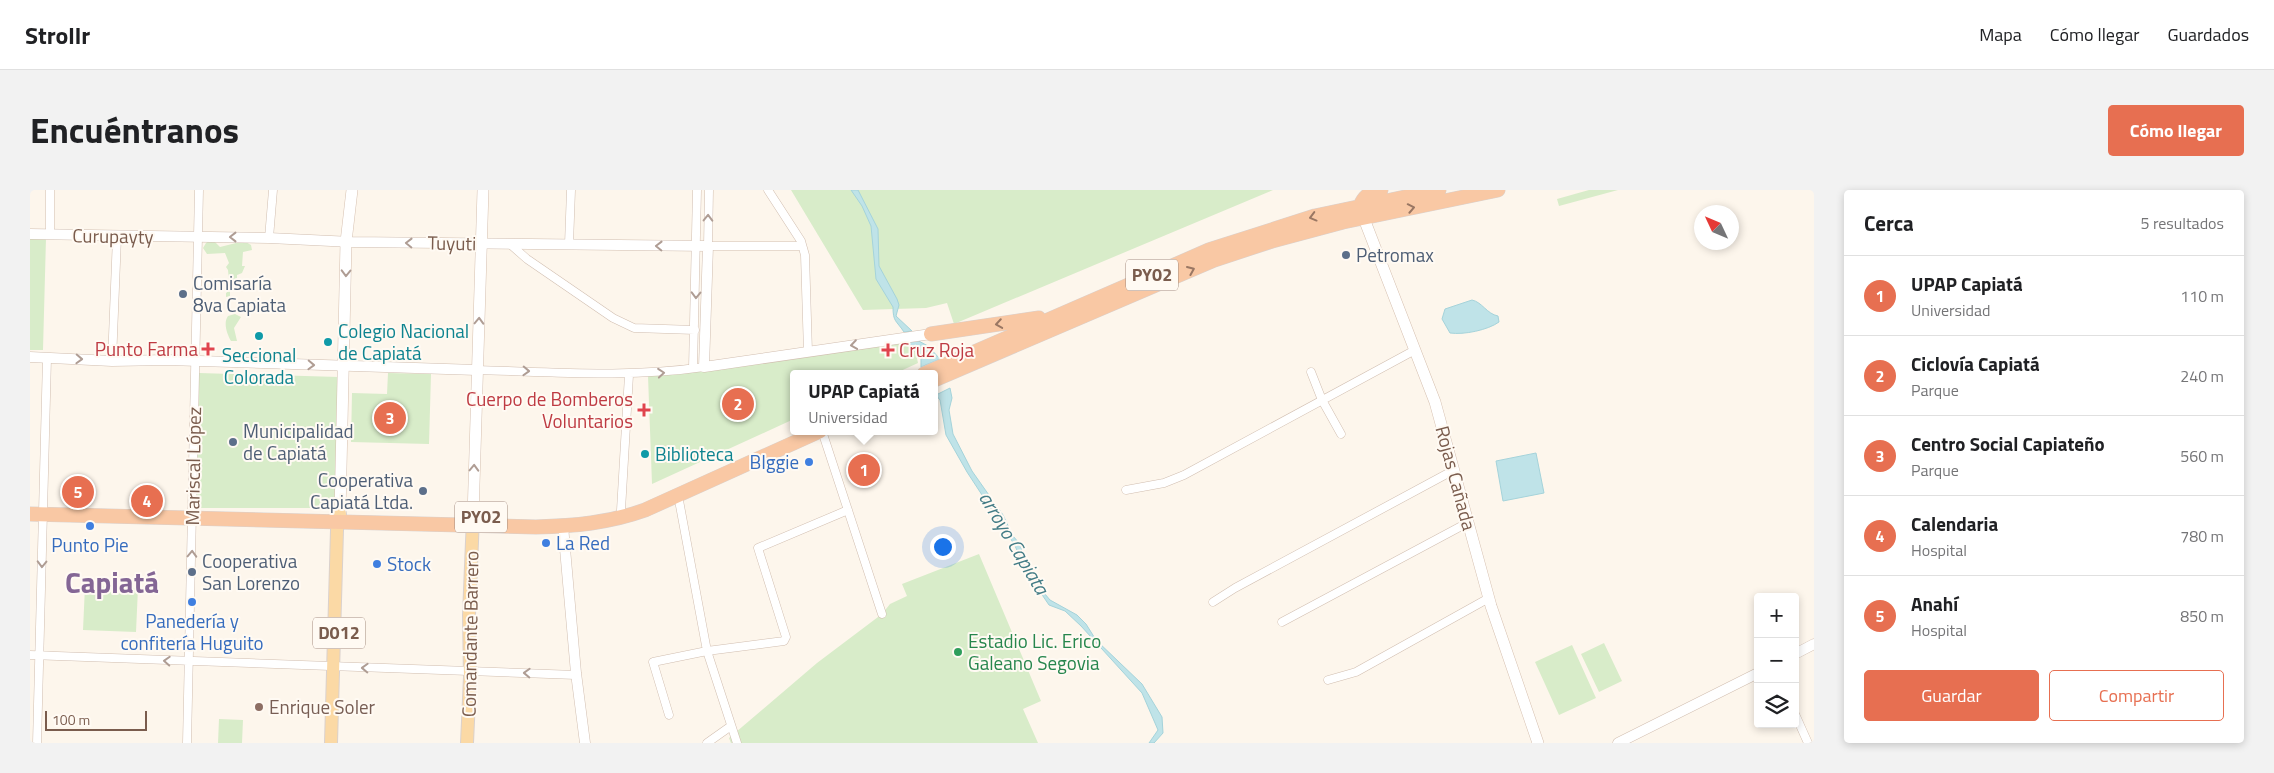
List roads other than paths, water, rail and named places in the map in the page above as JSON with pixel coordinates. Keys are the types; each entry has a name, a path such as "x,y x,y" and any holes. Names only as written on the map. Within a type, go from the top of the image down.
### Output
{"highway":[{"path":"1362,212 1366,196 1373,191 1382,190"},
{"name":"PY02","path":"938,370 951,367 1214,260 1362,212 1438,190"},
{"name":"PY02","path":"938,377 951,367 1065,313 1208,250 1315,216 1362,212 1498,190"},
{"path":"931,334 1065,313"},
{"name":"PY02","path":"473,521 563,519 589,517 621,510 790,435"},
{"name":"PY02","path":"36,511 473,521 563,526 590,524 623,518 812,435"}],"main road":[{"name":"D012","path":"331,743 341,531 346,242 352,190"},
{"path":"473,521 483,190"},
{"name":"Rojas Cañada","path":"1362,212 1435,402 1489,598 1538,743"},
{"name":"Comandante Barrero","path":"467,743 473,521"},
{"name":"D012","path":"335,667 336,743"}],"street":[{"path":"50,190 50,234"},
{"name":"Mariscal López","path":"187,743 193,515 196,237 199,190"},
{"path":"269,238 273,190"},
{"path":"569,244 571,190"},
{"path":"693,368 696,190"},
{"path":"704,367 709,190"},
{"path":"768,190 802,246 805,255 808,352"},
{"name":"Curupayty","path":"30,234 196,237"},
{"path":"112,361 116,237"},
{"name":"Tuyuti","path":"196,237 346,242 708,246"},
{"path":"510,244 527,259 613,318 634,328 695,330"},
{"path":"708,246 802,246"},
{"path":"30,357 112,361 630,375 680,371 931,334"},
{"path":"1126,490 1164,483 1184,475 1415,350"},
{"path":"37,743 40,655 36,511 47,358"},
{"path":"1311,372 1322,400 1341,434"},
{"path":"621,510 630,375"},
{"path":"822,435 882,614"},
{"path":"1213,602 1235,588 1454,470"},
{"path":"678,495 707,651 737,743"},
{"path":"669,715 654,662 707,651 784,641 786,637 758,548 848,510"},
{"path":"1282,622 1469,522"},
{"path":"563,526 584,743"},
{"path":"1328,680 1356,672 1489,598"},
{"path":"1799,652 1814,644"},
{"path":"30,655 576,674"},
{"path":"1618,743 1754,675"},
{"path":"1799,723 1808,743"},
{"path":"707,743 731,726"}],"water":[{"path":"851,190 858,190 878,229 879,266 897,299 899,305 896,316 912,331 904,332 895,321 893,307 876,279 871,226 862,206"},
{"path":"1472,300 1498,316 1499,322 1476,331 1450,333 1442,319 1445,309"},
{"path":"915,339 928,346 940,359 921,367 921,358 905,340"},
{"name":"arroyo Capiata","path":"950,388 952,398 949,410 953,434 972,471 1003,515 1045,594 1050,600 1077,615 1086,624 1096,640 1142,684 1162,717 1163,733 1154,743 1149,743 1158,730 1142,693 1081,626 1065,611 1049,605 1030,577 1014,544 967,472 946,435 938,394"},
{"path":"1536,453 1544,493 1503,501 1496,461"}],"place":[{"name":"Petromax","path":"1346,255"},
{"name":"Comisaría 8va Capiata","path":"183,294"},
{"name":"Seccional Colorada","path":"259,336"},
{"name":"Colegio Nacional de Capiatá","path":"328,342"},
{"name":"Punto Farma","path":"208,349"},
{"name":"Cruz Roja","path":"888,350"},
{"name":"Ciclovía Capiatá","path":"738,404"},
{"name":"Cuerpo de Bomberos Voluntarios","path":"644,410"},
{"name":"Centro Social Capiateño","path":"390,418"},
{"name":"Municipalidad de Capiatá","path":"233,442"},
{"name":"Biblioteca","path":"645,454"},
{"name":"BIggie","path":"809,462"},
{"name":"UPAP Capiatá","path":"864,470"},
{"name":"Cooperativa Capiatá Ltda.","path":"423,491"},
{"name":"Anahí","path":"78,492"},
{"name":"Calendaria","path":"147,501"},
{"name":"Punto Pie","path":"90,526"},
{"name":"La Red","path":"546,543"},
{"name":"Stock","path":"377,564"},
{"name":"Cooperativa San Lorenzo","path":"192,572"},
{"name":"Panedería y confitería Huguito","path":"192,602"},
{"name":"Estadio Lic. Erico Galeano Segovia","path":"958,652"},
{"name":"Enrique Soler","path":"259,707"}],"district":[{"name":"Capiatá","path":"112,583"}]}
